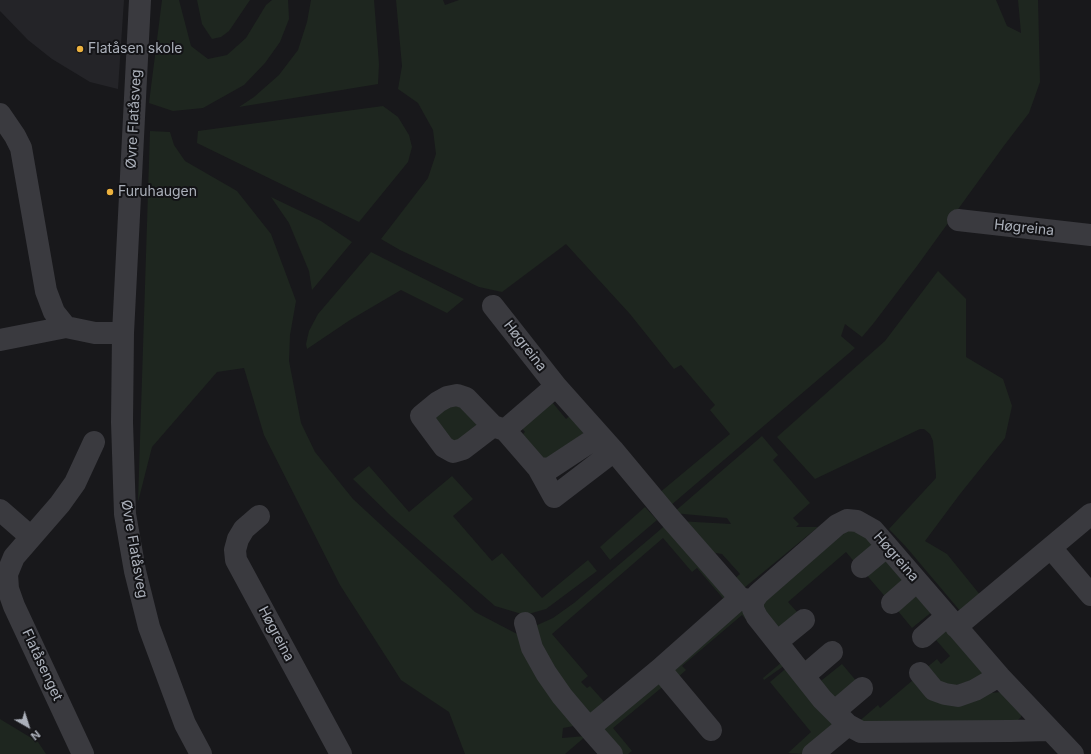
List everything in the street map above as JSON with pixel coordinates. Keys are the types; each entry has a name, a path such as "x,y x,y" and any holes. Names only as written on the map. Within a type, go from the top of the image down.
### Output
{"street":[{"name":"Øvre Flatåsveg","path":"140,0 123,333 122,422 125,514 135,572 149,627 185,724 201,754"},
{"path":"0,114 15,136 21,148 46,291 54,312 66,327"},
{"name":"Høgreina","path":"958,220 1091,235"},
{"name":"Høgreina","path":"493,306 556,386 607,443 669,517 747,600 757,617 822,699 841,718 861,732 1049,730"},
{"path":"0,340 66,327 95,333 123,333"},
{"name":"Høgreina","path":"556,386 499,428 538,468 549,469 607,443"},
{"name":"Flatåsenget","path":"83,754 14,606 4,575 14,557 60,504 75,483 94,442"},
{"path":"0,510 31,537"},
{"path":"923,637 952,622 1051,548 1091,514"},
{"name":"Høgreina","path":"259,516 244,529 238,539 235,550 236,560 341,754"},
{"name":"Høgreina","path":"589,728 747,600 758,594 837,525 847,520 857,521 873,530 999,676 1073,754"},
{"path":"862,567 887,546"},
{"path":"1051,548 1091,595"},
{"path":"892,602 917,581"},
{"path":"777,642 804,620"},
{"path":"525,623 532,648 546,673 562,696 612,754"},
{"path":"804,676 832,652"},
{"path":"660,669 712,730"},
{"path":"920,673 934,690 945,694 958,696 975,690 999,676"},
{"path":"813,754 862,688"}],"shaded area":[{"name":"Flatåsen skole","path":"0,0 124,0 118,89 90,82 52,59 28,40 0,11"},
{"path":"162,0 179,0 191,46 208,59 227,55 246,38 266,5 272,0 288,0 289,19 280,42 265,63 244,85 203,108 173,111 149,103"},
{"path":"197,0 250,0 229,31 221,37 212,39 202,24"},
{"path":"311,0 374,0 379,64 378,84 239,107 254,97 279,75 298,50 307,22"},
{"path":"396,0 443,0 445,5 459,0 996,0 1007,26 1021,33 1018,0 1038,0 1040,82 1029,113 873,324 862,337 845,324 841,336 855,348 670,506 658,494 730,434 710,410 715,405 681,365 674,369 630,314 566,244 502,292 479,287 400,250 381,239 428,178 436,154 433,130 418,103 398,89 402,66"},
{"path":"383,106 398,117 409,135 412,147 408,162 359,222 197,143 198,131"},
{"path":"150,131 170,132 174,145 185,161 237,191 271,234 296,301 290,335 289,361 301,423 315,452 353,499 475,612 519,635 579,725 563,728 562,738 586,736 565,754 465,754 449,712 401,680 340,585 264,435 244,368 217,372 152,447 138,502"},
{"path":"271,197 321,221 352,242 312,290 309,271 289,223"},
{"path":"371,252 464,299 447,313 401,290 350,320 307,349 306,344 309,331 318,314"},
{"path":"938,271 966,299 966,357 1003,379 1012,406 1005,438 925,541 947,554 981,596 961,612 889,529 936,478 933,441 930,434 924,429 920,429 815,479 777,437 885,341"},
{"path":"463,401 483,425 455,446 430,417"},
{"path":"552,402 566,419 573,413 588,430 545,461 522,435 525,432 519,425"},
{"path":"762,436 778,455 773,460 810,503 793,518 799,524 796,527 818,527 744,588 731,582 740,574 722,554 704,551 678,521 731,524 727,518 673,513"},
{"path":"369,466 409,512 452,476 473,499 453,516 492,561 502,553 542,598 588,560 597,571 546,609 525,615 495,606 391,516 353,479"},
{"path":"645,507 657,520 610,560 600,547"},
{"path":"668,523 733,599 728,604 697,568 692,572 663,538 552,634 588,676 581,682 587,688 590,686 607,705 590,720 564,691 533,627 553,618 574,603"},
{"path":"848,530 860,531 872,544 857,565 846,552 788,602 798,613 782,626 778,627 762,611 765,599"},
{"path":"885,560 903,578 888,600 864,572"},
{"path":"915,597 919,597 933,611 912,628 898,611"},
{"path":"742,609 788,663 764,680 763,678 782,662 742,615 682,666 686,670 676,679 673,663"},
{"path":"946,627 983,668 981,678 946,688 925,669 937,659 941,664 950,656 936,640"},
{"path":"842,664 858,683 836,700 817,684"},
{"path":"790,665 841,725 806,754 788,753 811,732 770,682"},
{"path":"654,678 666,684 613,728 632,751 628,754 616,754 597,727"},
{"path":"913,680 990,693 1002,692 1021,710 1021,717 1015,723 856,724 878,705 880,708"},
{"path":"0,719 38,742 46,754 0,754"}],"place":[{"name":"Flatåsen skole","path":"80,49"},
{"name":"Furuhaugen","path":"110,192"}]}
